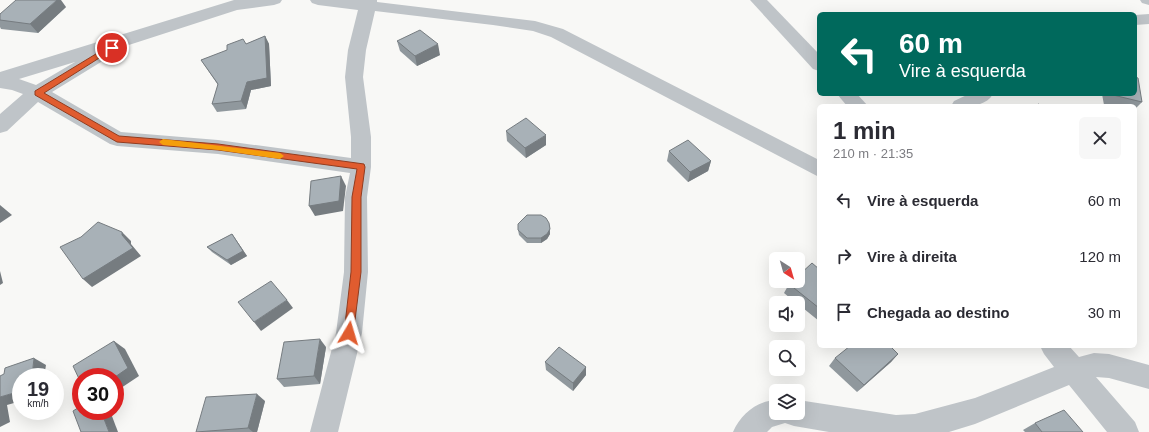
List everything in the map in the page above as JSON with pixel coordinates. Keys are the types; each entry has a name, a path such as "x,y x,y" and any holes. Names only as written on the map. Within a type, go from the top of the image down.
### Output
{"street":[{"path":"0,78 251,0"},
{"path":"234,6 274,0"},
{"path":"318,0 368,2 528,25 558,33 774,147 817,167"},
{"path":"758,0 817,63"},
{"path":"324,432 349,333 356,272 356,197 361,167 361,137 354,77 357,50 368,2"},
{"path":"1137,20 1149,19"},
{"path":"0,126 16,110 38,93 124,40"},
{"path":"0,82 15,84 38,93 117,139 218,147 361,167"},
{"path":"848,96 856,104"},
{"path":"965,104 980,96"},
{"path":"1055,348 1125,432"},
{"path":"805,415 896,429 915,428 975,411 1074,371 1094,365 1108,366 1149,377"},
{"path":"747,432 766,414 769,414"}],"building":[{"path":"16,0 57,0 30,24 0,20 0,14"},
{"path":"420,30 438,44 415,56 397,41"},
{"path":"265,36 267,78 247,82 241,101 212,104 218,84 201,60 227,50 227,45 243,39 246,44"},
{"path":"1137,78 1142,102 1117,96 1137,96"},
{"path":"526,118 546,135 525,148 506,131"},
{"path":"688,140 711,161 690,172 669,151"},
{"path":"341,176 339,201 309,206 311,181"},
{"path":"527,215 541,215 546,218 550,229 547,234 541,238 527,238 518,230 518,224"},
{"path":"98,222 122,232 122,235 133,248 83,279 60,247 81,237"},
{"path":"232,234 243,251 227,260 207,247"},
{"path":"812,263 817,267 817,306 794,288 805,288 805,270"},
{"path":"271,281 287,300 254,322 238,302"},
{"path":"320,339 314,376 277,379 284,342"},
{"path":"114,341 128,368 124,371 124,368 74,368 73,366"},
{"path":"559,347 586,367 573,383 545,362"},
{"path":"848,348 892,348 898,354 864,385 835,358"},
{"path":"34,358 33,368 12,368 12,394 0,397 0,376 4,374 5,368"},
{"path":"257,394 248,428 196,432 206,397"},
{"path":"1064,410 1083,432 1042,432 1035,423"},
{"path":"76,420 104,420 109,432 81,432"}],"slow traffic":[{"path":"163,142 218,147 280,156"}],"route":[{"path":"112,48 38,93 117,139 218,147 361,167 356,197 356,272 349,333"}]}
